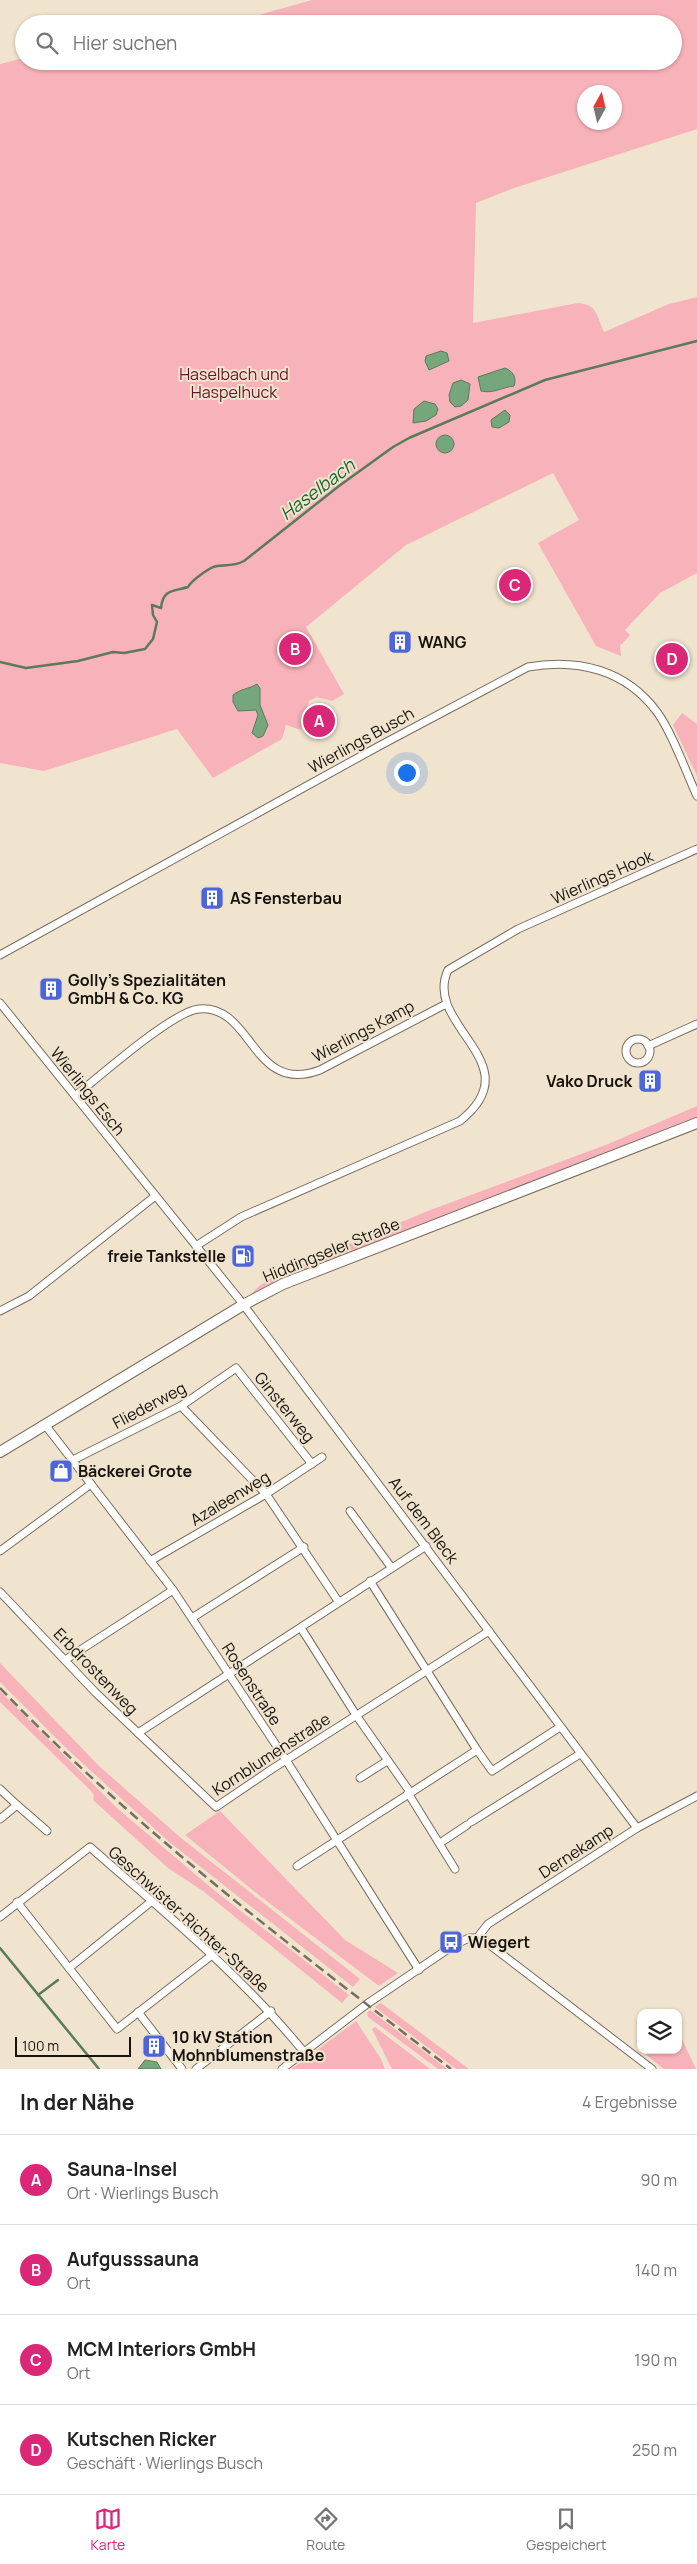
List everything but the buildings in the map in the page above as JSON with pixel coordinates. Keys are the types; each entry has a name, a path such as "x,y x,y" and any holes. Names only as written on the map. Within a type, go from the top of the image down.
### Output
{"street":[{"name":"Wierlings Busch","path":"0,955 381,745 528,667 549,663 570,663 590,666 627,682 645,697 659,714 697,796"},
{"name":"Wierlings Hook","path":"446,1004 443,981 448,970 518,930 697,849"},
{"name":"Wierlings Esch","path":"0,1003 243,1305"},
{"name":"Wierlings Kamp","path":"75,1096 176,1016 199,1009 219,1012 233,1022 268,1064 284,1072 300,1075 320,1070 446,1004"},
{"path":"196,1246 241,1217 460,1121 476,1109 483,1092 486,1074 481,1059 446,1004"},
{"path":"648,1046 697,1024"},
{"name":"Hiddingseler Straße","path":"0,1452 46,1426 243,1305 282,1284 697,1123"},
{"path":"0,1311 29,1296 154,1196"},
{"name":"Auf dem Bleck","path":"243,1305 637,1828"},
{"name":"Fliederweg","path":"73,1460 181,1406 236,1368"},
{"name":"Ginsterweg","path":"236,1368 312,1464"},
{"path":"181,1406 266,1494 338,1601"},
{"name":"Rosenstraße","path":"46,1426 173,1590 286,1760 418,1970"},
{"name":"Azaleenweg","path":"150,1561 266,1494 322,1456"},
{"path":"0,1551 91,1484"},
{"path":"350,1511 392,1567"},
{"name":"Erbdrostenweg","path":"0,1592 138,1733 301,1628 338,1601 426,1546"},
{"path":"192,1618 304,1548"},
{"path":"370,1582 425,1670 492,1771 560,1727"},
{"path":"66,1660 173,1590"},
{"name":"Kornblumenstraße","path":"301,1628 356,1715"},
{"name":"Kornblumenstraße","path":"138,1733 216,1807 425,1670 489,1631"},
{"path":"356,1715 409,1793 455,1870"},
{"path":"297,1866 477,1750"},
{"path":"440,1843 580,1754"},
{"path":"360,1778 387,1761"},
{"path":"0,1788 47,1831"},
{"name":"Dernekamp","path":"282,2069 367,2004 454,1945 470,1938 477,1938 488,1924 637,1828 697,1796"},
{"path":"0,1819 17,1805"},
{"name":"Geschwister-Richter-Straße","path":"0,1916 90,1847 212,1955 270,2011 304,2052"},
{"path":"69,1968 152,1901"},
{"path":"18,1902 117,2029 212,1955"},
{"path":"477,1938 486,1942 652,2069"},
{"path":"196,2069 270,2011"},
{"path":"138,2012 182,2069"}],"green space":[{"name":"Haselbach und Haspelhuck","path":"312,0 697,0 697,129 511,189 476,203 473,323 578,303 589,306 596,312 604,332 669,304 697,297 697,573 660,593 625,630 630,635 620,646 621,656 596,646 538,543 579,520 553,473 406,545 306,627 344,694 332,701 317,697 309,701 301,730 286,725 282,739 213,778 177,729 44,771 0,763 0,64 15,60 15,70 682,70 682,15 258,15"},
{"path":"682,713 697,724 697,776 673,725"},
{"path":"697,1106 697,1121 243,1305 258,1287 277,1275 425,1212 608,1144"},
{"path":"0,1663 99,1766 181,1838 360,1979 353,1987 168,1841 67,1749 0,1682"},
{"path":"0,1691 118,1809 215,1891 349,1995 342,2003 203,1891 168,1868 93,1800 94,1795 90,1790 0,1702"},
{"path":"220,1811 345,1940 398,1973 379,1986 260,1896 185,1835"},
{"path":"381,2003 469,2069 456,2069 375,2007"},
{"path":"370,2010 447,2069 438,2069 368,2017 367,2013"},
{"path":"356,2021 381,2059 385,2069 292,2069"},
{"path":"375,2027 430,2069 392,2069 372,2029"},
{"path":"682,2039 696,2069 664,2069 645,2054 682,2054"}],"shaded area":[{"path":"441,351 447,353 449,361 429,370 425,361 426,356"},
{"path":"505,368 514,375 514,386 490,392 481,391 478,377"},
{"path":"461,380 470,384 468,400 461,406 455,407 450,402 449,395 453,383"},
{"path":"424,401 435,404 438,409 436,415 426,421 413,423 414,409"},
{"path":"505,410 510,415 509,422 499,428 492,427 491,420"},
{"path":"445,435 451,438 454,444 451,450 445,453 439,450 436,444 439,438"},
{"path":"257,684 260,688 260,705 268,725 263,736 258,738 252,733 258,715 256,710 238,711 233,702 233,695"},
{"path":"145,2060 157,2062 161,2069 138,2069"}],"waterway":[{"name":"Haselbach","path":"0,662 26,668 78,661 113,652 124,653 145,649 153,639 157,622 153,615 152,605 161,608 166,594 188,587 210,569 217,566 241,563 339,486 393,447 409,438 545,380 697,341"},
{"path":"0,1948 99,2069"},
{"path":"38,1995 58,1980"}],"railway":[{"path":"0,1688 52,1741 162,1840 334,1979 451,2069"}],"place":[{"name":"MCM Interiors GmbH","path":"515,585"},
{"name":"WANG","path":"400,642"},
{"name":"Aufgusssauna","path":"295,649"},
{"name":"Kutschen Ricker","path":"672,659"},
{"name":"Sauna-Insel","path":"319,721"},
{"name":"AS Fensterbau","path":"212,898"},
{"name":"Golly's Spezialitäten GmbH & Co. KG","path":"51,989"},
{"name":"Vako Druck","path":"650,1081"},
{"name":"freie Tankstelle","path":"243,1256"},
{"name":"Bäckerei Grote","path":"61,1471"},
{"name":"Wiegert","path":"451,1942"},
{"name":"10 kV Station Mohnblumenstraße","path":"154,2046"}]}
